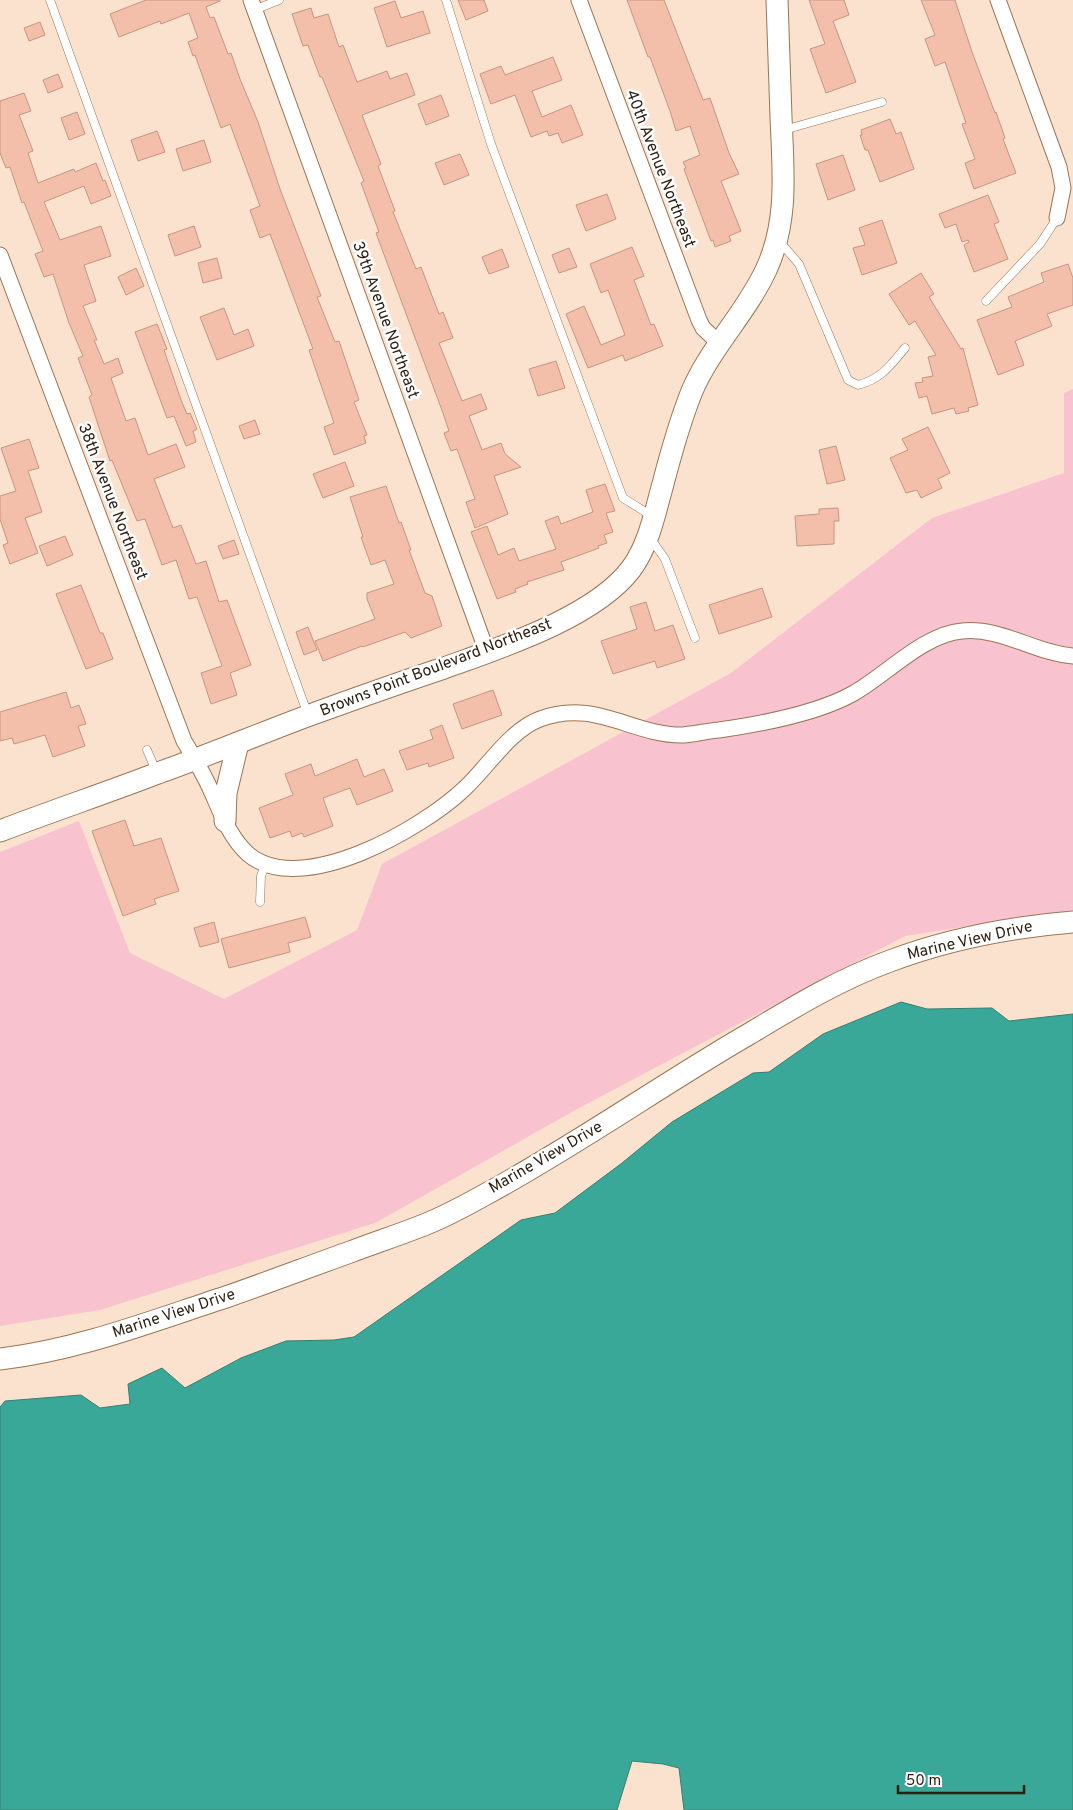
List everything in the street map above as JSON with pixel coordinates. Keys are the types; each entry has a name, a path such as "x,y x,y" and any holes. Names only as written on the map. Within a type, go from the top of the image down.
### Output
{"street":[{"name":"40th Avenue Northeast","path":"580,0 699,320 703,328 719,343"},
{"name":"Browns Point Boulevard Northeast","path":"0,831 158,774 308,716 487,652 559,622 602,597 632,567 651,526 687,405 704,366 760,280 775,248 781,221 784,188 777,0"},
{"path":"998,0 1058,167 1063,188 1057,218"},
{"name":"39th Avenue Northeast","path":"252,5 487,652"},
{"name":"38th Avenue Northeast","path":"0,255 181,733 234,837 247,853 266,864"},
{"path":"266,864 294,869 332,862 364,851 412,828 439,811 465,788 521,730 539,719 561,714 584,713 602,716 656,732 682,735 748,726 813,710 854,693 904,657 938,638 961,630 990,632 1057,655 1073,656"},
{"path":"225,821 226,793 238,743"},
{"name":"Marine View Drive","path":"0,1359 36,1354 127,1330 267,1283 431,1222 488,1193 607,1123 715,1054 797,1005 841,982 888,961 934,946 988,933 1073,922"}],"lane":[{"path":"50,0 308,716"},
{"path":"252,5 278,0"},
{"path":"446,0 491,144 623,498 651,526 695,638"},
{"path":"782,131 882,102"},
{"path":"986,301 1040,244 1057,218"},
{"path":"777,238 799,264 848,380 858,385 870,382 886,371 905,348"},
{"path":"148,750 158,774"},
{"path":"260,902 261,876 266,864"}],"shaded area":[{"path":"1073,389 1073,910 905,936 579,1108 375,1223 100,1310 0,1326 0,852 79,821 130,953 224,999 357,930 382,864 731,673 932,518 1064,473 1064,393"}],"water":[{"path":"901,1002 927,1009 992,1008 1009,1021 1073,1014 1073,1810 684,1810 679,1768 663,1764 632,1761 617,1810 0,1810 0,1407 5,1401 81,1395 100,1408 130,1404 128,1384 162,1368 185,1388 241,1358 286,1341 334,1340 354,1337 521,1220 555,1213 622,1163 672,1122 753,1073 769,1072 823,1034"}],"building":[{"path":"146,0 220,0 206,7 210,18 214,17 228,54 231,53 321,296 317,297 335,342 339,341 359,400 354,402 367,435 364,436 366,443 334,455 324,427 334,423 309,350 313,349 270,234 260,238 250,210 260,206 230,124 221,128 195,55 193,56 188,42 198,38 189,13 161,24 160,21 119,37 110,14"},
{"path":"458,0 484,0 488,11 466,20"},
{"path":"627,0 664,0 703,100 710,98 729,153 739,174 721,181 741,231 729,236 731,241 715,247 713,240 711,241 684,169 686,168 683,162 700,155 690,126 676,131 650,57 648,57"},
{"path":"809,0 844,0 849,15 833,21 856,82 826,93 810,49 825,44"},
{"path":"921,0 955,0 1016,173 974,189 965,163 975,159 962,124 966,123 945,62 935,66 925,39 935,35"},
{"path":"395,1 401,18 423,11 430,33 387,47 374,8"},
{"path":"311,8 314,18 328,14 339,47 343,45 357,82 387,71 390,79 407,73 415,95 362,115 381,164 378,166 395,211 393,212 416,269 421,267 439,314 443,312 453,338 439,343 462,401 481,394 487,409 469,416 482,450 501,443 505,454 521,467 494,476 508,514 475,528 466,502 475,499 457,449 451,451 444,433 449,431 376,233 379,232 361,183 364,181 322,77 320,77 308,45 303,46 292,14"},
{"path":"40,22 45,35 29,41 24,28"},
{"path":"553,57 562,80 532,91 542,117 571,105 583,135 562,143 558,133 549,136 547,131 531,137 515,95 491,104 480,74 501,66 505,75"},
{"path":"58,74 63,87 48,93 43,80"},
{"path":"24,93 31,111 19,115 33,151 28,153 38,183 74,169 75,172 96,163 111,196 91,204 84,186 44,202 60,240 101,226 111,256 84,265 96,301 83,306 97,340 94,340 104,364 118,358 123,373 111,378 126,421 135,418 148,455 176,444 185,467 154,479 173,528 181,525 196,564 206,561 219,602 227,600 251,665 230,673 237,695 211,704 201,673 222,666 197,597 189,599 176,560 162,565 145,519 137,521 112,460 110,461 89,397 92,395 78,358 83,356 69,323 53,274 44,277 35,254 43,251 24,202 22,203 10,167 6,168 0,153 0,101"},
{"path":"441,95 449,116 426,125 418,104"},
{"path":"77,112 85,134 69,140 61,118"},
{"path":"890,119 896,134 901,132 914,169 880,182 860,135 862,135 861,130"},
{"path":"157,131 165,152 138,161 131,140"},
{"path":"204,140 211,162 183,171 176,149"},
{"path":"460,154 469,175 444,185 435,163"},
{"path":"843,155 855,190 828,200 816,164"},
{"path":"607,194 616,219 586,231 576,205"},
{"path":"988,195 999,222 994,224 1008,259 974,272 964,245 969,242 968,240 962,242 956,224 945,228 939,214"},
{"path":"882,220 897,263 862,275 853,248 865,245 859,228"},
{"path":"194,226 201,247 175,256 168,235"},
{"path":"632,247 644,276 634,280 651,325 654,324 663,346 625,361 623,355 588,368 566,314 584,306 601,345 625,335 608,290 601,293 590,264"},
{"path":"569,248 577,267 559,273 552,255"},
{"path":"502,249 509,267 489,274 482,257"},
{"path":"217,258 222,278 203,283 198,263"},
{"path":"1068,264 1073,278 1073,305 1047,314 1052,326 1015,341 1024,365 998,375 977,320 1012,307 1008,297 1044,282 1041,273"},
{"path":"136,268 144,286 126,295 118,277"},
{"path":"921,273 934,294 929,297 961,349 963,348 978,405 968,408 969,411 956,414 954,408 932,414 927,396 919,398 915,383 923,382 922,378 933,376 928,357 936,355 915,321 909,325 889,294"},
{"path":"224,308 234,335 248,329 254,346 217,360 200,317"},
{"path":"157,324 167,349 164,350 181,400 187,414 190,413 197,429 193,431 196,442 186,446 174,416 167,418 135,332"},
{"path":"556,361 565,388 538,396 529,369"},
{"path":"255,420 260,434 244,439 239,426"},
{"path":"928,427 950,473 938,479 942,488 921,498 917,490 906,493 890,458 908,450 902,439"},
{"path":"29,439 39,468 28,471 42,512 25,518 38,553 10,564 3,545 8,543 0,519 0,496 16,491 1,448"},
{"path":"836,446 845,480 827,484 819,450"},
{"path":"345,462 354,486 323,498 313,474"},
{"path":"605,484 615,511 606,513 613,532 604,535 607,543 598,546 599,548 561,562 564,570 527,582 528,584 515,589 516,592 497,599 471,532 487,526 498,555 514,548 519,561 556,549 545,521 558,516 561,524 593,512 586,490"},
{"path":"386,486 399,523 401,522 425,593 432,596 442,626 411,638 405,632 323,661 315,641 375,619 367,599 367,593 394,584 385,560 371,565 350,497"},
{"path":"838,508 839,521 834,521 834,544 797,546 795,516 819,514 819,509"},
{"path":"65,536 73,555 47,566 39,546"},
{"path":"234,540 239,554 223,559 218,546"},
{"path":"81,585 100,633 103,633 113,659 86,669 56,594"},
{"path":"762,588 772,617 719,634 709,605"},
{"path":"646,602 655,631 673,625 685,659 657,668 655,661 613,674 601,641 637,629 630,607"},
{"path":"308,627 317,650 304,655 296,632"},
{"path":"493,690 502,715 462,729 453,704"},
{"path":"66,692 71,708 79,705 86,724 78,726 85,746 53,757 45,735 14,744 12,738 0,741 0,712"},
{"path":"442,725 454,758 429,767 428,763 407,770 399,751 433,739 430,730"},
{"path":"357,759 364,777 384,769 393,791 357,805 350,788 323,798 333,826 304,837 302,833 292,837 290,831 270,838 259,808 293,795 285,774 311,764 315,776"},
{"path":"125,820 134,846 161,838 179,891 154,899 156,904 123,916 92,831"},
{"path":"305,917 311,937 288,943 290,952 229,968 221,939"},
{"path":"214,922 219,942 200,947 194,928"}]}
